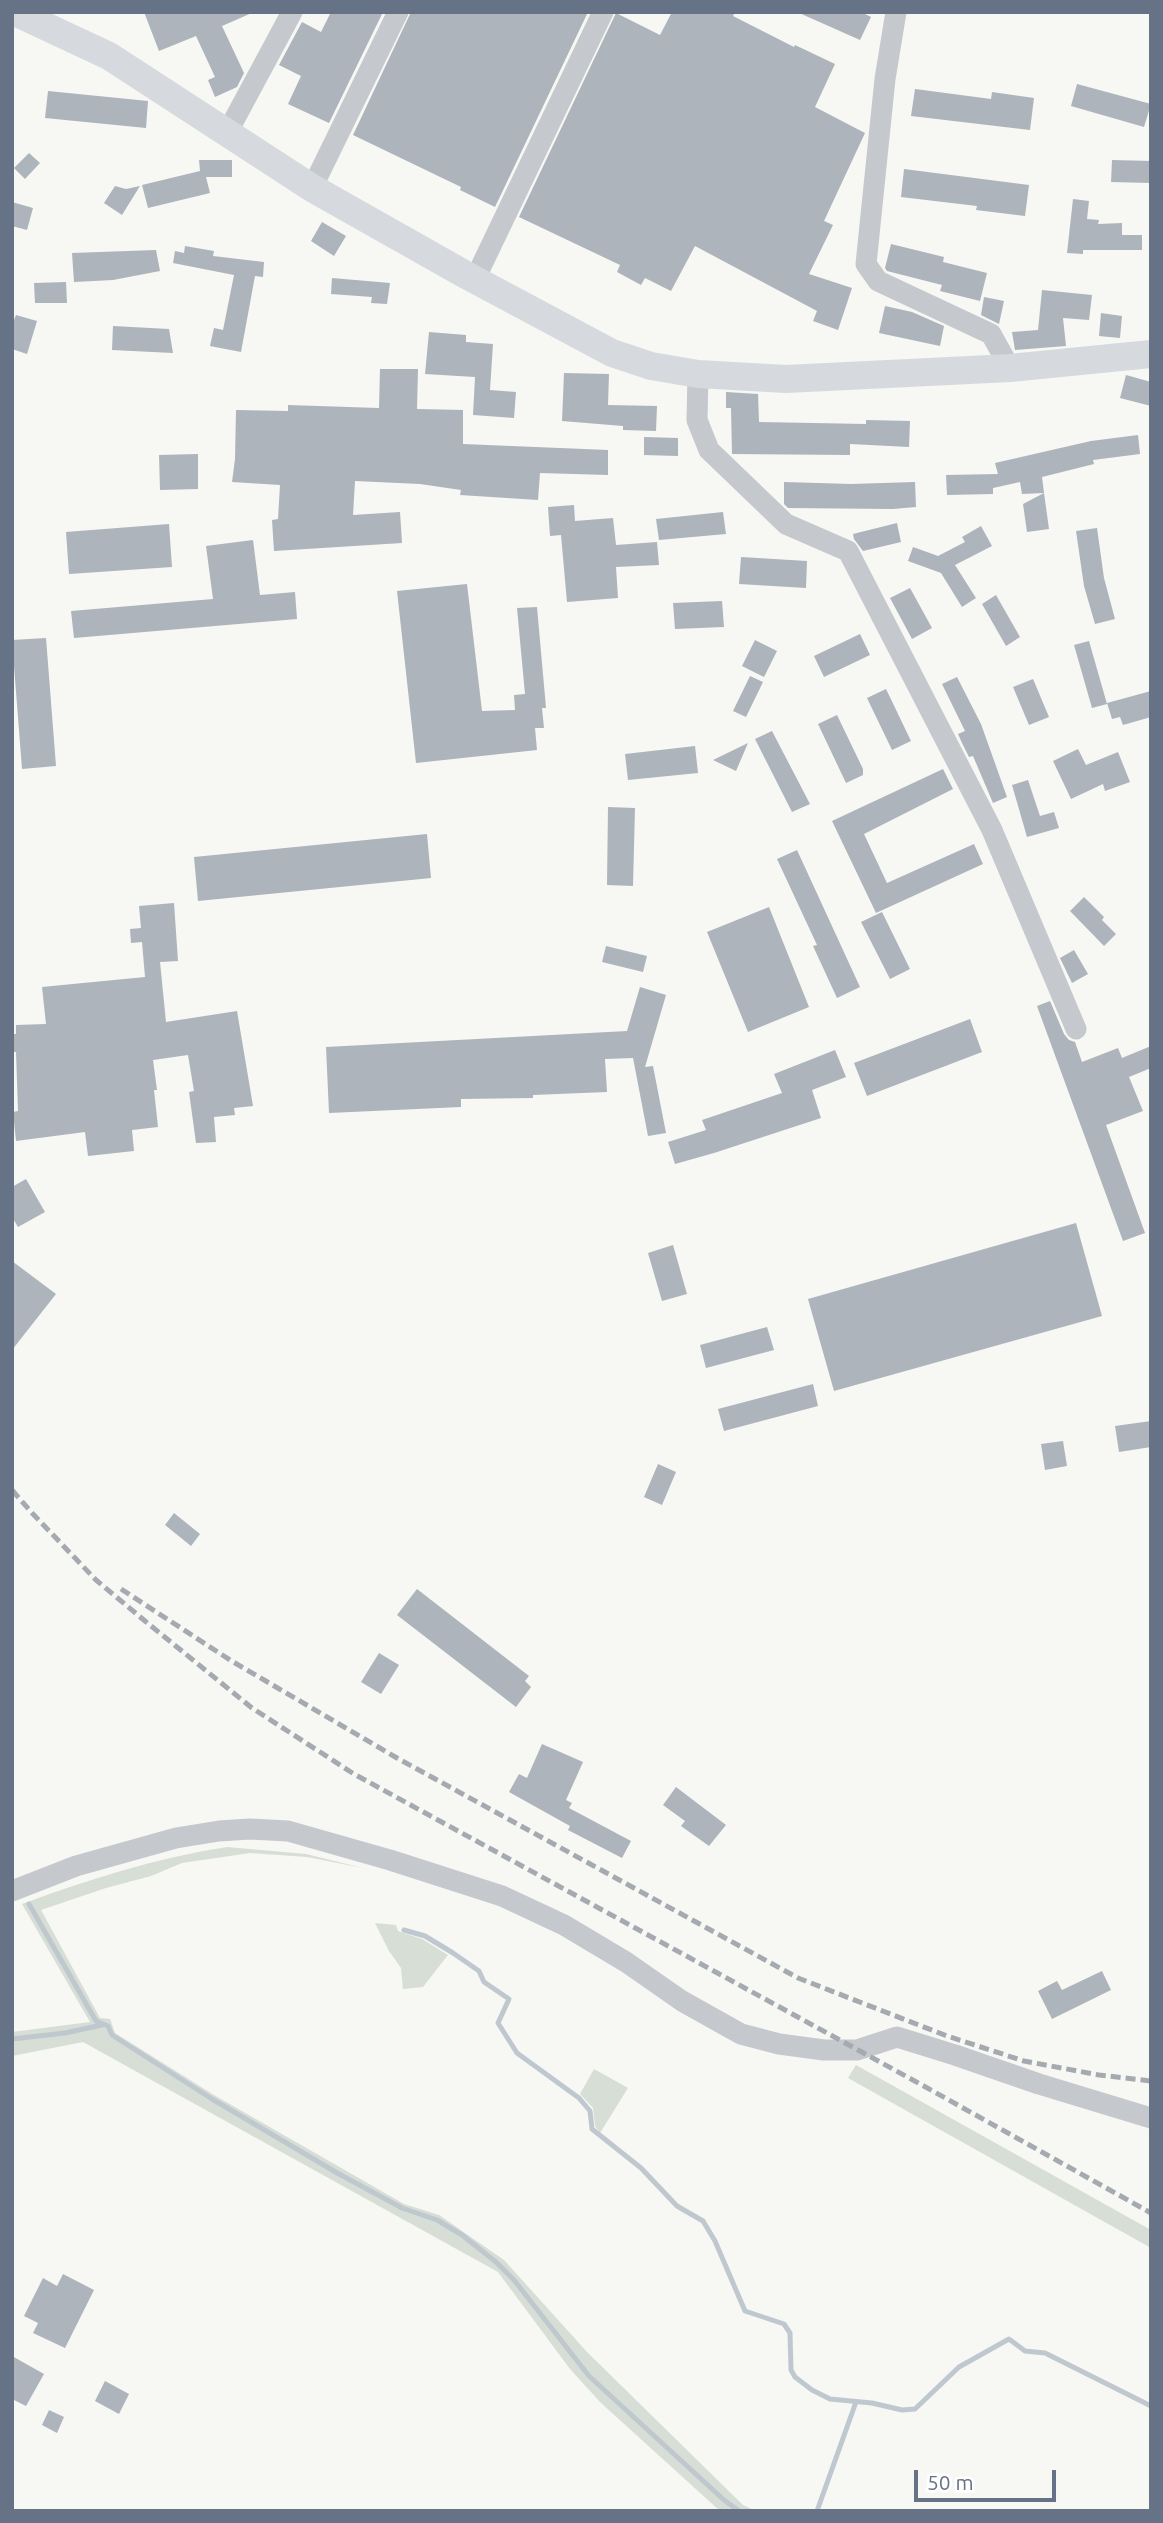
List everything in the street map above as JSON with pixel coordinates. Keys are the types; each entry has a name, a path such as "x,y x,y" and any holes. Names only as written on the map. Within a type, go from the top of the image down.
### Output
{"main road":[{"path":"15,12 108,56 312,188 475,279 612,353 651,366 698,374 786,379 1010,368 1151,354"}],"street":[{"path":"227,133 292,12"},
{"path":"312,188 398,12"},
{"path":"475,279 603,12"},
{"path":"896,12 885,79 866,264 878,281 992,334 1010,368"},
{"path":"698,374 698,420 709,450 786,524 848,551 992,830 1076,1029"},
{"path":"12,1891 76,1866 176,1838 250,1829 288,1831 502,1896 564,1925 626,1962 682,2001 741,2034 779,2044 824,2050 857,2050 897,2037 1151,2118"}],"shaded area":[{"path":"227,1847 306,1854 363,1868 307,1857 250,1853 182,1863 151,1876 41,1910 100,2018 110,2019 115,2033 214,2095 404,2204 439,2215 504,2260 587,2352 743,2505 756,2511 720,2511 601,2403 570,2369 498,2272 83,2042 12,2056 12,2032 90,2022 22,1904 123,1870"},
{"path":"375,1923 396,1925 398,1931 422,1939 448,1955 423,1987 403,1989 401,1968"},
{"path":"856,2065 1151,2230 1151,2248 848,2078"},
{"path":"594,2069 628,2088 600,2133 595,2126 593,2108 580,2094"}],"building":[{"path":"144,12 254,12 222,26 244,73 237,87 215,97 208,80 215,77 196,36 159,51"},
{"path":"331,12 383,12 329,123 288,104 301,76 279,65 302,22 321,32"},
{"path":"411,12 588,12 495,207 460,190 461,187 353,135"},
{"path":"672,12 735,12 733,16 835,64 815,107 865,133 824,221 833,225 809,274 852,288 838,330 813,321 817,311 695,246 671,291 645,278 641,285 617,272 620,265 519,217 616,13 660,35"},
{"path":"797,12 861,12 871,17 860,40"},
{"path":"1077,84 1151,104 1144,127 1071,106"},
{"path":"915,89 991,99 992,92 1034,98 1030,130 911,116"},
{"path":"48,91 148,101 146,128 45,118"},
{"path":"29,153 40,163 25,179 14,168"},
{"path":"199,160 232,160 232,177 206,177 210,193 148,208 142,185 200,171"},
{"path":"1112,160 1151,161 1151,183 1111,182"},
{"path":"904,169 1029,185 1025,216 976,210 977,206 901,197"},
{"path":"115,186 126,189 140,186 122,215 104,203"},
{"path":"1073,199 1089,201 1087,219 1099,220 1098,224 1122,223 1122,235 1142,235 1142,250 1083,250 1083,254 1067,253"},
{"path":"12,202 33,208 27,230 12,226"},
{"path":"322,222 346,236 334,256 311,241"},
{"path":"891,244 944,257 943,262 987,273 980,301 940,291 942,285 887,271 885,268"},
{"path":"185,246 214,251 213,256 264,262 263,277 255,276 241,352 210,346 214,328 223,330 234,275 173,263 175,251 184,253"},
{"path":"156,250 160,271 113,280 74,282 72,253"},
{"path":"332,278 390,283 387,304 371,303 372,297 331,294"},
{"path":"66,282 67,303 35,303 34,283"},
{"path":"1042,290 1092,295 1089,320 1063,318 1066,346 1015,350 1012,332 1038,330"},
{"path":"984,297 1004,301 999,324 981,315"},
{"path":"885,306 912,312 944,326 940,346 879,333"},
{"path":"1101,313 1122,316 1120,338 1099,336"},
{"path":"16,315 37,321 27,354 12,349 12,325"},
{"path":"113,326 169,329 173,353 112,350"},
{"path":"429,332 466,335 466,342 493,344 490,390 516,392 514,418 473,415 475,377 425,374"},
{"path":"380,369 418,369 417,409 463,410 463,444 608,450 608,475 540,473 538,500 460,495 461,490 420,484 355,481 353,515 400,512 402,543 274,551 272,520 278,519 280,485 232,482 236,410 288,411 288,405 379,408"},
{"path":"564,373 609,374 608,405 657,406 656,431 623,430 623,426 562,421"},
{"path":"1126,375 1151,382 1151,406 1120,398"},
{"path":"726,392 758,394 759,422 866,424 866,420 910,421 909,447 850,444 850,455 732,454 731,408 726,408"},
{"path":"1138,435 1140,454 1093,460 1094,464 1042,477 1044,493 1022,494 1020,482 993,488 993,494 947,495 946,475 998,474 995,463 1091,441"},
{"path":"644,437 678,438 678,456 644,455"},
{"path":"198,454 198,489 160,490 159,455"},
{"path":"784,482 915,482 916,507 788,508 784,504"},
{"path":"1044,493 1049,529 1027,532 1023,504"},
{"path":"574,505 575,521 613,518 616,545 657,542 659,565 616,567 618,598 567,602 561,535 550,536 548,507"},
{"path":"723,512 726,534 659,540 656,519"},
{"path":"897,523 901,542 863,551 854,539 853,534"},
{"path":"169,524 172,567 69,574 66,532"},
{"path":"981,526 992,546 955,565 976,598 962,607 941,573 908,561 913,547 938,556 965,542 962,537"},
{"path":"1097,528 1104,578 1115,619 1095,624 1084,586 1076,531"},
{"path":"253,540 260,595 295,592 297,619 74,638 71,611 213,599 206,546"},
{"path":"741,557 807,561 806,588 739,584"},
{"path":"467,584 482,711 515,710 514,695 525,694 517,608 537,607 546,708 542,708 544,728 535,728 537,750 416,763 397,591"},
{"path":"910,588 932,628 912,639 890,598"},
{"path":"996,595 1020,637 1006,646 982,604"},
{"path":"722,601 724,627 675,629 673,603"},
{"path":"860,634 870,655 824,677 814,656"},
{"path":"46,638 56,766 22,769 12,640"},
{"path":"755,640 777,651 764,677 742,666"},
{"path":"1089,641 1107,704 1092,708 1074,645"},
{"path":"750,676 763,682 746,717 733,711"},
{"path":"957,677 981,724 1007,797 993,803 973,756 969,757 958,734 965,731 942,684"},
{"path":"1033,679 1049,717 1029,725 1013,687"},
{"path":"886,689 911,741 892,750 867,698"},
{"path":"1151,691 1151,717 1123,725 1120,717 1112,719 1107,703"},
{"path":"837,715 863,769 863,775 846,783 818,724"},
{"path":"772,731 810,804 792,812 755,739"},
{"path":"748,743 736,771 713,760"},
{"path":"695,746 698,773 628,780 625,754"},
{"path":"1078,749 1086,765 1118,752 1130,782 1105,791 1103,784 1071,799 1053,761"},
{"path":"943,769 953,789 864,834 887,883 974,844 983,864 876,913 832,821"},
{"path":"1028,780 1040,816 1054,812 1059,828 1027,837 1012,785"},
{"path":"608,807 635,808 633,886 607,885"},
{"path":"427,834 431,878 198,901 194,857"},
{"path":"797,850 860,987 837,998 813,946 817,945 777,859"},
{"path":"1084,897 1116,934 1104,946 1070,911"},
{"path":"174,903 178,961 160,962 166,1022 237,1011 253,1106 234,1108 235,1115 214,1117 216,1142 196,1143 189,1092 194,1091 188,1055 153,1060 158,1127 132,1130 134,1151 88,1156 85,1132 16,1141 13,1112 18,1111 16,1052 12,1052 12,1034 16,1034 16,1025 46,1024 42,987 145,977 142,942 131,943 130,929 141,928 139,906"},
{"path":"769,907 809,1007 748,1032 707,932"},
{"path":"882,912 910,969 890,979 861,922"},
{"path":"606,946 647,956 643,972 602,962"},
{"path":"1074,950 1088,974 1072,983 1060,958"},
{"path":"640,987 666,995 645,1067 653,1066 666,1133 648,1136 633,1058 605,1059 607,1092 533,1095 533,1098 461,1099 461,1107 329,1113 326,1047 627,1031"},
{"path":"1050,1001 1064,1034 1075,1042 1082,1062 1118,1048 1122,1058 1151,1046 1151,1068 1129,1077 1143,1111 1106,1125 1145,1233 1123,1241 1037,1006"},
{"path":"970,1019 982,1052 867,1096 854,1063"},
{"path":"835,1050 846,1077 812,1090 821,1118 675,1164 668,1142 706,1130 702,1120 782,1093 774,1074"},
{"path":"26,1179 45,1212 18,1227 12,1217 12,1187"},
{"path":"1076,1223 1102,1316 834,1391 808,1299"},
{"path":"673,1245 687,1294 662,1301 648,1253"},
{"path":"12,1261 56,1294 12,1350"},
{"path":"767,1327 774,1350 706,1368 700,1345"},
{"path":"813,1384 818,1406 724,1431 718,1409"},
{"path":"1151,1421 1151,1447 1119,1452 1115,1426"},
{"path":"1063,1441 1067,1466 1045,1470 1041,1444"},
{"path":"658,1464 676,1472 662,1505 644,1497"},
{"path":"174,1513 200,1534 191,1546 165,1525"},
{"path":"417,1589 529,1676 525,1681 531,1687 516,1707 397,1615"},
{"path":"379,1653 399,1665 381,1694 361,1682"},
{"path":"542,1744 583,1762 566,1800 572,1803 569,1808 631,1841 622,1858 568,1830 570,1826 509,1792 519,1774 527,1778"},
{"path":"676,1787 726,1825 709,1846 681,1826 685,1821 663,1805"},
{"path":"1102,1971 1111,1990 1052,2019 1038,1991 1057,1981 1062,1990"},
{"path":"63,2274 94,2290 65,2348 33,2333 38,2323 24,2316 43,2278 57,2286"},
{"path":"12,2356 44,2374 26,2406 12,2399"},
{"path":"105,2381 129,2394 119,2414 95,2401"},
{"path":"49,2410 64,2417 57,2433 42,2425"}],"waterway":[{"path":"29,1904 96,2021 108,2026 112,2035 212,2099 339,2174 402,2208 437,2220 462,2235 514,2280 589,2376 739,2511"},
{"path":"404,1930 425,1936 453,1953 479,1971 484,1982 509,1999 498,2023 517,2053 579,2098 590,2111 592,2129 641,2168 677,2206 703,2221 715,2241 745,2311 784,2324 790,2333 791,2370 795,2377 812,2390 830,2399 872,2403 902,2410 915,2409 959,2367 1009,2339 1025,2351 1045,2353 1151,2406"},
{"path":"12,2039 65,2033 102,2025"},
{"path":"817,2511 856,2402"}],"railway":[{"path":"12,1490 96,1580 145,1621 252,1708 354,1774 1151,2213"},
{"path":"121,1589 230,1660 397,1758 798,1978 947,2036 1024,2061 1099,2075 1151,2081"}]}
